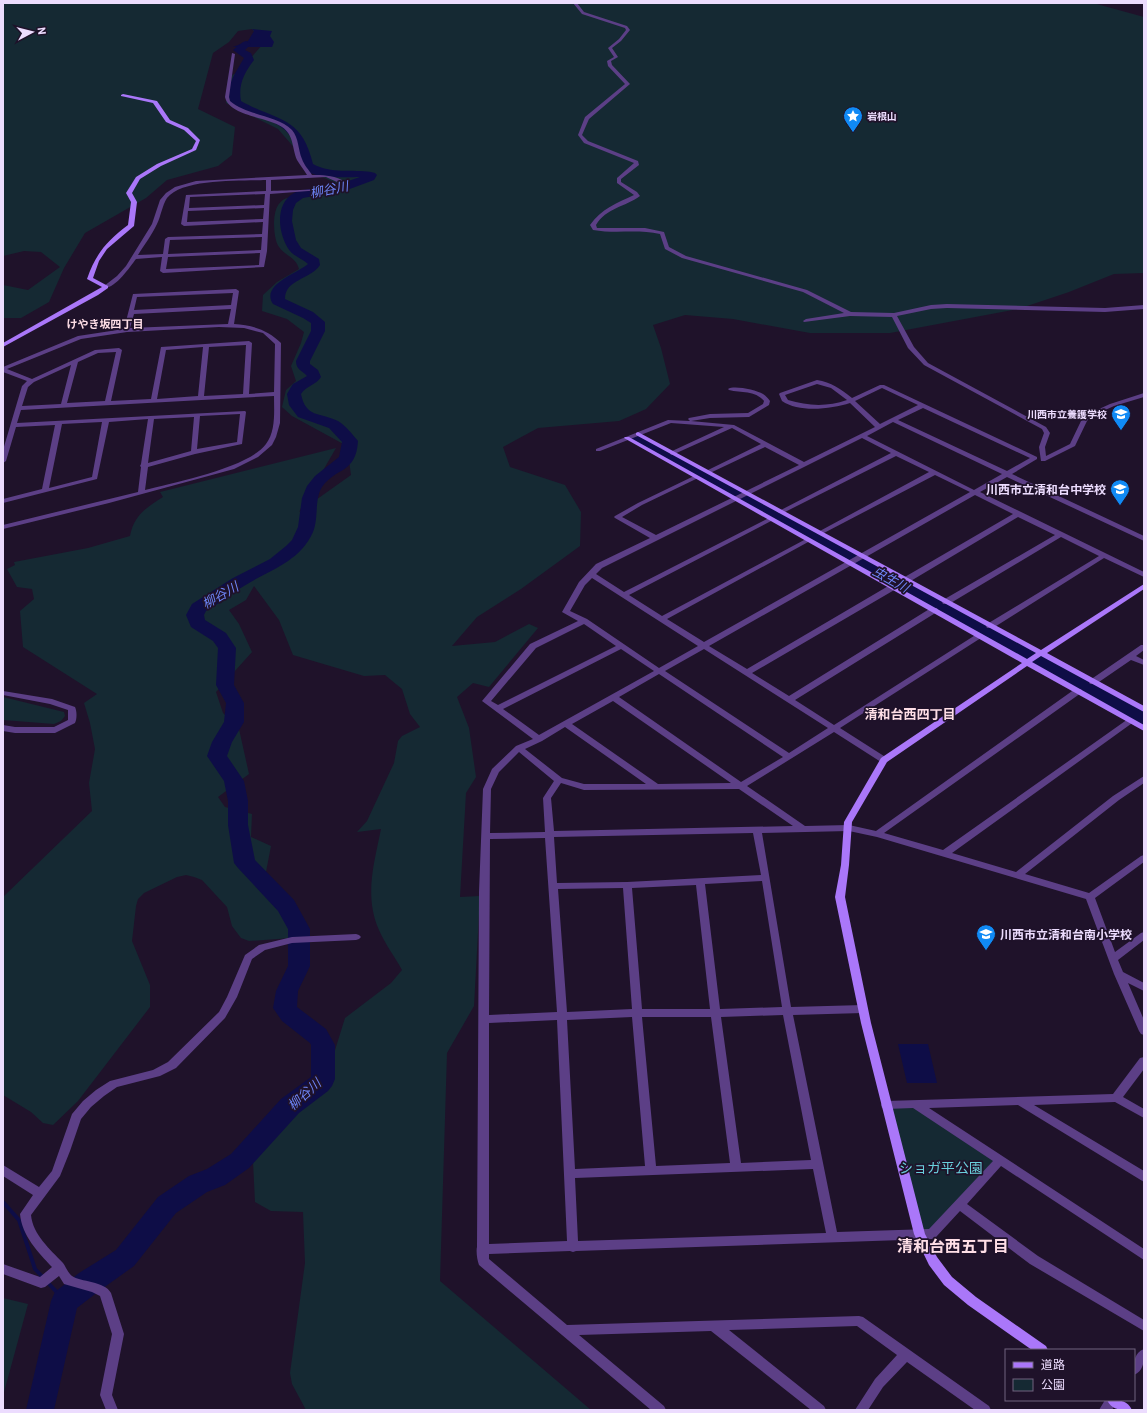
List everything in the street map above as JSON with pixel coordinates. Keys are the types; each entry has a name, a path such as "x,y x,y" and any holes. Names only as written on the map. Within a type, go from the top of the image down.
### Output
{"street":[{"path":"575,3 583,13 626,26 628,30 620,40 610,48 616,57 609,61 610,65 628,84 587,118 580,136 586,142 636,162 637,164 634,168 622,175 619,179 619,183 635,193 637,196 605,212 595,220 593,225 595,229 603,231 644,230 662,233 667,248 684,257 805,291 850,314"},
{"path":"234,54 227,97 228,102 238,110 281,125 289,130 295,141 299,158 310,177"},
{"path":"106,287 90,279 91,273 105,246 131,226 134,202 129,193 138,178 158,165 194,150 198,141 186,129 168,121 155,102 123,95"},
{"path":"3,345 96,294 119,277 155,224 163,200 168,194 177,188 196,182 269,178 332,176 340,181 339,185 334,188 316,190 188,196 184,224 266,220"},
{"path":"265,234 168,239 162,271 262,266 264,251 269,178"},
{"path":"186,210 267,206"},
{"path":"134,257 264,251"},
{"path":"127,330 135,295 236,291 232,325"},
{"path":"806,321 850,314 894,315 931,306 1105,310 1144,307"},
{"path":"131,312 233,307"},
{"path":"894,315 917,356 926,364 1044,428 1047,433 1042,447 1043,460 1073,445 1084,421 1088,416 1112,405 1144,395"},
{"path":"3,369 74,340 99,333 127,330 232,325 248,326 265,332 278,343 276,394 277,423 269,445 256,456 232,468 3,527"},
{"path":"154,400 163,348 206,345 249,343 246,395"},
{"path":"201,398 206,345"},
{"path":"3,461 25,386 32,381 97,352 119,350 108,402"},
{"path":"64,405 75,361"},
{"path":"3,369 32,381"},
{"path":"660,1410 483,1261 483,1019 487,789 495,771 519,748 566,724 849,563 976,493 1035,458 882,386 852,402 826,408 798,405 785,401 782,394 818,382 840,390 852,402 879,427"},
{"path":"598,450 670,421 710,416 749,415 766,406 767,401 763,396 754,392 731,389"},
{"path":"19,408 276,394"},
{"path":"789,757 620,647 584,621 566,612 582,584 599,566 922,405"},
{"path":"14,425 243,412 240,443 194,452 143,466"},
{"path":"194,452 197,415"},
{"path":"141,492 143,466 151,417"},
{"path":"3,501 95,478 106,420"},
{"path":"893,420 1144,539"},
{"path":"670,421 732,426 804,465"},
{"path":"45,490 58,422"},
{"path":"672,453 732,426"},
{"path":"638,434 1144,709"},
{"path":"862,436 1060,535 1144,575"},
{"path":"627,438 1144,728"},
{"path":"708,472 766,444"},
{"path":"781,512 896,453"},
{"path":"820,533 935,472"},
{"path":"656,538 616,517 696,477"},
{"path":"906,580 1018,514"},
{"path":"624,595 771,519"},
{"path":"946,602 1060,535"},
{"path":"661,619 808,540"},
{"path":"990,626 1103,556"},
{"path":"592,574 884,760"},
{"path":"1041,1349 972,1301 948,1281 933,1261 920,1234 886,1105 863,1009 840,898 849,828 848,822 884,760 1027,662 1144,586"},
{"path":"746,673 893,588"},
{"path":"789,700 934,610"},
{"path":"539,739 486,701 533,646 584,621"},
{"path":"519,748 559,780 584,787 656,788 740,786 834,729 980,636"},
{"path":"497,709 620,647"},
{"path":"1093,682 1144,648"},
{"path":"1131,657 1144,663"},
{"path":"877,834 1078,692"},
{"path":"3,693 52,702 72,709 72,721 55,730 15,730 3,728"},
{"path":"613,697 803,829"},
{"path":"944,854 1131,721"},
{"path":"566,724 656,788"},
{"path":"1018,875 1116,798 1144,779"},
{"path":"559,780 547,798 562,1017 573,1247"},
{"path":"485,836 849,828 877,834 1090,897"},
{"path":"757,830 787,1011 816,1164 832,1237"},
{"path":"1090,897 1144,858"},
{"path":"553,886 627,885 766,878"},
{"path":"700,882 736,1167"},
{"path":"627,885 632,967 638,1013 651,1171"},
{"path":"1090,897 1119,974 1144,1031"},
{"path":"1113,959 1144,935"},
{"path":"112,1410 106,1395 118,1334 105,1294 95,1288 68,1280 57,1270 37,1243 26,1223 26,1214 56,1173 76,1117 87,1104 114,1084 156,1073 172,1065 222,1015 232,997 248,957 262,947 292,940 356,937"},
{"path":"1119,974 1144,987"},
{"path":"483,1019 638,1013 716,1013 863,1009"},
{"path":"1116,1098 1144,1061"},
{"path":"886,1105 1116,1098 1144,1114"},
{"path":"1020,1101 1144,1176"},
{"path":"915,1104 1144,1255"},
{"path":"482,1248 573,1247 932,1234 1000,1160"},
{"path":"569,1174 816,1164"},
{"path":"3,1170 40,1194"},
{"path":"960,1205 1034,1260 1144,1326"},
{"path":"3,1269 41,1283 57,1270"},
{"path":"565,1330 859,1321 905,1355 985,1410"},
{"path":"714,1325 820,1410"},
{"path":"1135,1367 1144,1354"},
{"path":"861,1410 879,1383 905,1355"},
{"path":"1105,1410 1111,1401"},
{"path":"1113,1401 1126,1410"}],"green space":[{"path":"3,3 1093,3 1144,17 1144,273 1114,274 1069,292 1018,309 890,333 810,333 733,319 685,315 653,325 661,348 670,384 646,409 619,421 538,428 503,447 510,467 565,485 581,512 580,546 521,589 477,617 452,646 495,642 529,624 538,628 489,687 473,683 457,697 469,728 476,777 466,793 460,897 480,896 474,1006 447,1053 440,1281 591,1410 306,1410 292,1384 290,1373 305,1263 303,1212 271,1211 255,1202 253,1161 257,1150 323,1089 345,1018 391,983 402,970 379,930 374,917 372,905 371,892 373,867 381,829 357,832 367,821 394,763 398,741 402,736 420,727 410,714 402,689 385,675 364,676 293,655 279,620 254,586 246,600 229,610 239,624 252,652 216,692 223,713 239,729 249,774 218,797 225,807 252,814 251,837 271,846 265,877 268,883 286,895 298,917 291,938 249,941 241,938 232,926 227,907 202,880 194,877 186,875 177,877 144,893 138,899 136,906 132,941 150,985 150,1007 78,1101 53,1125 43,1123 31,1112 3,1095 3,897 92,811 89,783 95,749 84,703 97,694 23,647 20,611 34,599 32,589 17,587 7,569 15,565 14,562 88,548 130,536 134,523 138,517 146,509 163,497 160,492 336,448 299,512 351,475 347,446 292,416 282,407 286,390 296,381 291,366 304,332 287,319 262,311 263,295 277,282 299,269 298,265 293,259 281,250 278,245 274,229 275,212 278,205 283,200 289,197 320,192 330,186 331,181 318,175 278,129 226,103 228,78 239,71 263,44 252,29 238,31 229,42 213,53 198,109 235,127 232,155 218,166 167,180 146,198 85,233 64,268 49,302 21,318 3,318 3,285 28,290 60,267 41,252 24,251 3,256"},
{"path":"3,697 64,712 65,716 61,721 54,724 3,720"},
{"name":"ショガ平公園","path":"915,1104 1000,1160 932,1234 920,1234 886,1105"},
{"path":"3,1298 28,1304 3,1396"}],"shaded area":[{"path":"252,29 272,31 270,36 274,42 272,47 233,47 248,41 254,31"},
{"path":"898,1044 928,1044 937,1083 907,1083"}],"waterway":[{"name":"柳谷川","path":"40,1410 65,1301 89,1282 125,1258 167,1205 198,1184 216,1177 240,1161 290,1106 319,1084 323,1079 323,1045 318,1036 290,1015 285,1008 287,991 299,966 299,929 286,906 245,863 238,825 238,801 234,781 217,756 222,742 234,722 235,703 225,685 227,648 220,637 197,623 195,615 198,608 239,582 276,562 292,550 304,533 310,498 315,486 343,463 347,457 350,441 334,425 303,414 296,405 294,394 298,387 314,377 313,373 303,366 303,361 318,331 318,322 303,312 288,307 278,301 278,296 282,286 306,272 314,265 314,262 296,250 290,240 286,221 287,210 291,201 299,195 347,186 370,178 371,175 331,174 315,170 308,166 300,142 289,127 236,103 235,86 239,74 249,60 247,55 238,50 246,44"},
{"name":"虫生川","path":"638,438 1144,719"},
{"path":"3,1202 19,1220 35,1269 65,1301"}],"place":[{"name":"岩根山","path":"853,133"},
{"name":"川西市立養護学校","path":"1121,431"},
{"name":"川西市立清和台中学校","path":"1120,506"},
{"name":"川西市立清和台南小学校","path":"986,951"}],"district":[{"name":"けやき坂四丁目","path":"105,323"},
{"name":"清和台西四丁目","path":"910,714"},
{"name":"清和台西五丁目","path":"953,1245"}]}
